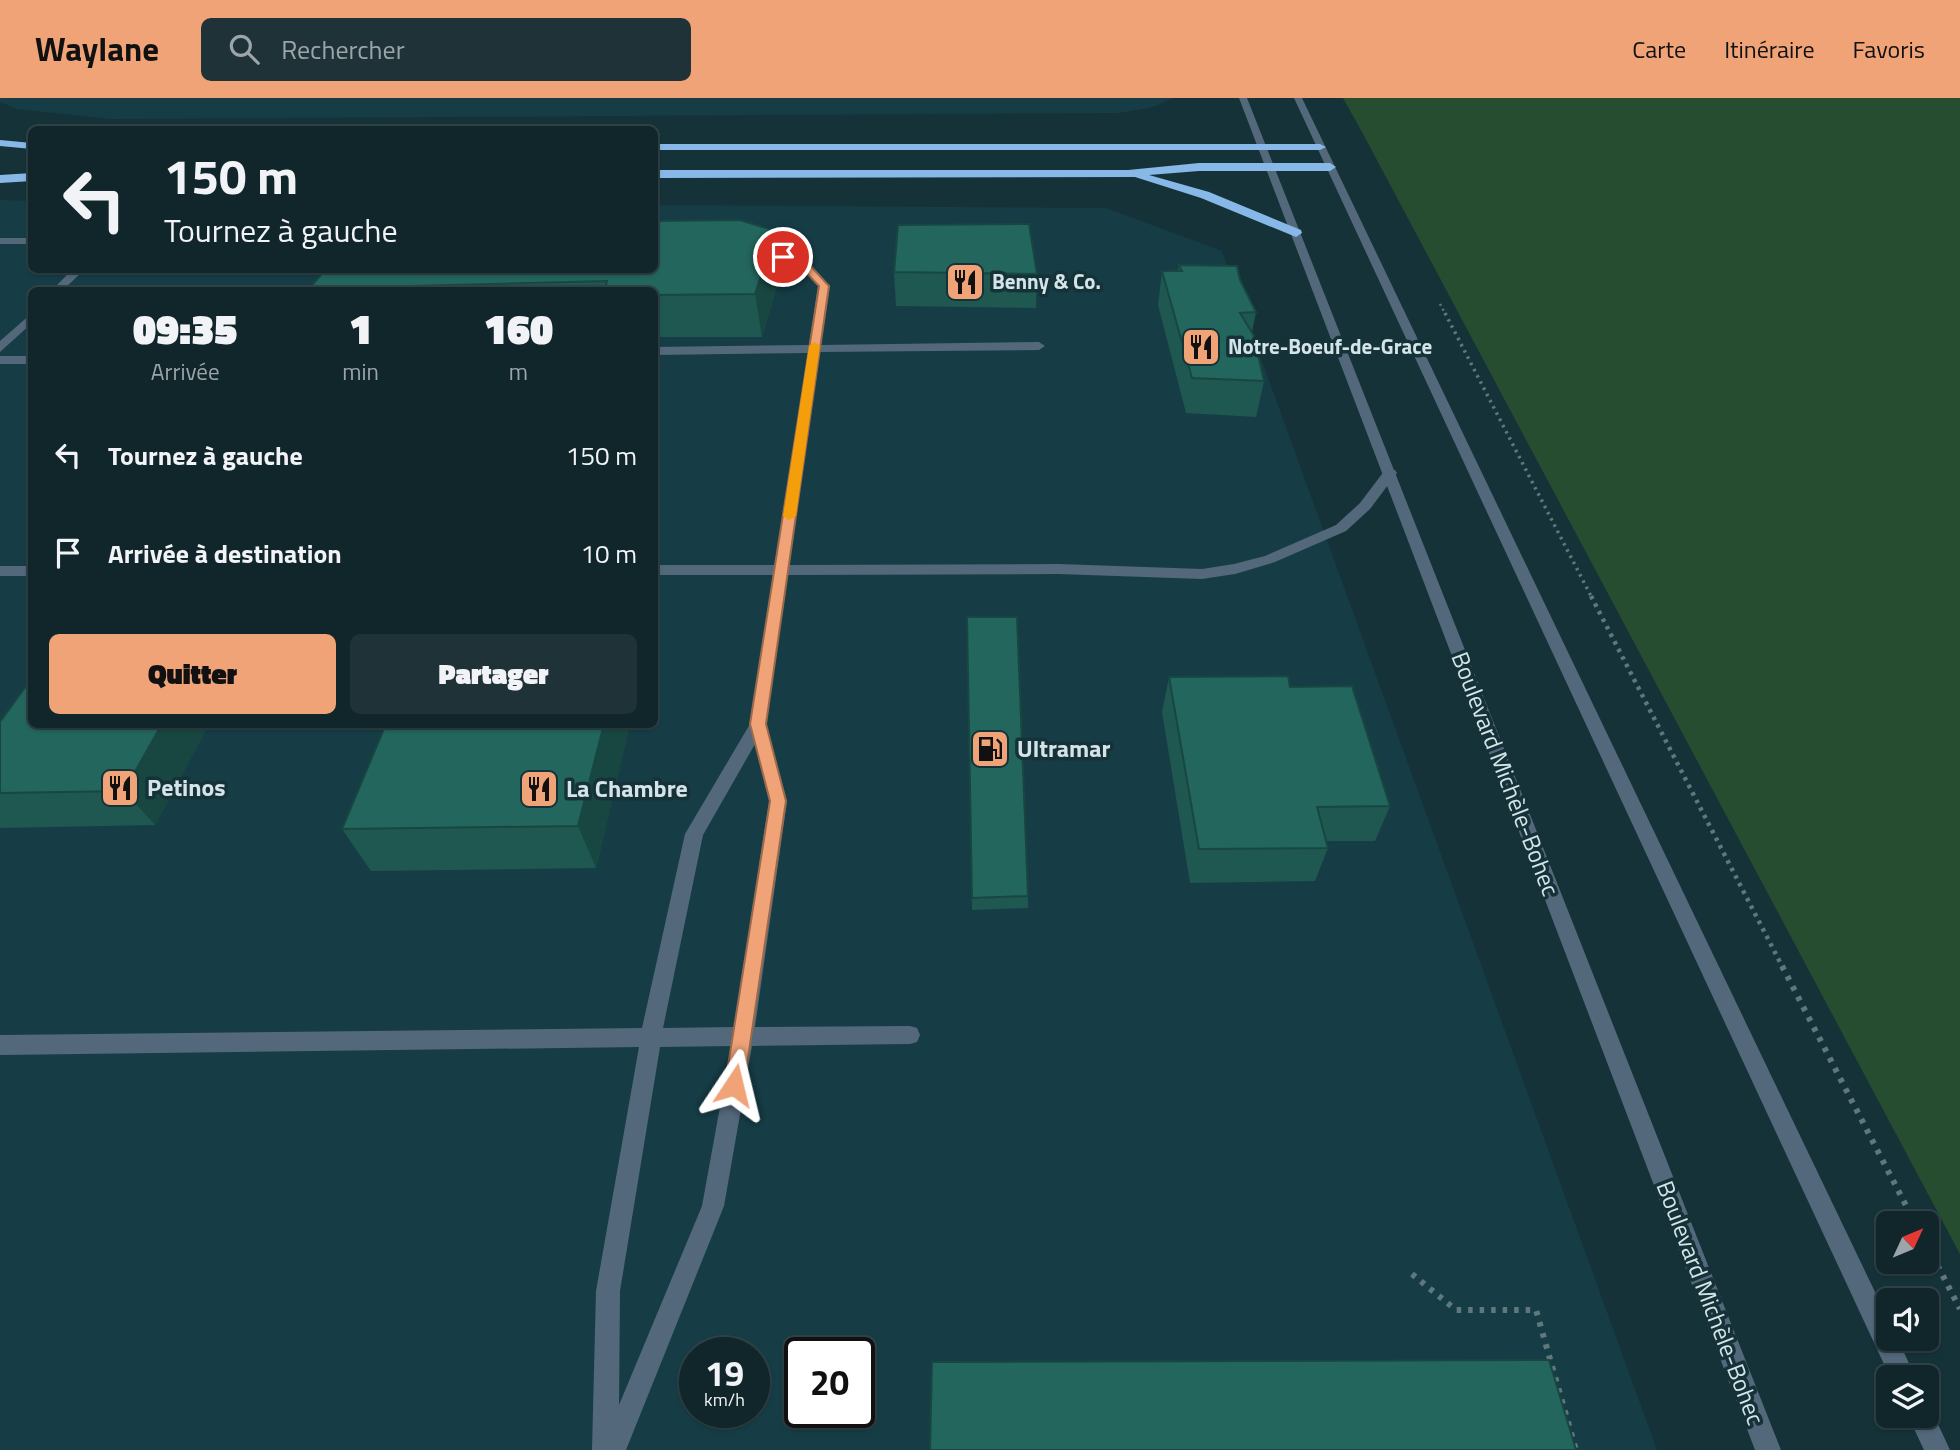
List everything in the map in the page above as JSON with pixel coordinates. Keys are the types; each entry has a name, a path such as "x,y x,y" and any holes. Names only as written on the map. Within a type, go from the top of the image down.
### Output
{"highway":[{"path":"0,144 28,146"},
{"path":"658,148 1320,147"},
{"path":"658,174 1128,174 1199,167 1330,167"},
{"path":"1128,174 1205,195 1296,233"},
{"path":"0,178 28,177"}],"street":[{"name":"Boulevard Michèle-Bohec","path":"1243,98 1768,1450"},
{"path":"1297,98 1897,1365"},
{"path":"0,241 28,241"},
{"path":"605,1450 608,1291 651,1037 694,834 758,724 824,286 803,263 763,251 750,251"},
{"path":"60,287 75,273"},
{"path":"0,348 28,320"},
{"path":"658,351 1039,346"},
{"path":"0,360 28,360"},
{"path":"658,570 1059,569 1202,574 1235,569 1300,548 1353,519 1390,473"},
{"path":"0,571 28,571"},
{"path":"613,1450 713,1206 743,1037 778,801 758,724"},
{"path":"0,1045 910,1035"},
{"path":"1927,1428 1937,1450"}],"path":[{"path":"1435,295 1909,1211"},
{"path":"1939,1268 1960,1309"},
{"path":"1412,1274 1456,1310 1536,1310 1576,1450"}],"shaded area":[{"path":"0,98 1173,98 1153,107 1118,113 111,119 17,109 0,102"},
{"path":"0,200 28,201 28,273 658,273 658,205 1106,208 1222,251 1657,1450 0,1450"}],"green space":[{"path":"1343,98 1960,98 1960,1254 1939,1211"}],"building":[{"path":"740,220 776,231 755,294 658,295 658,287 606,287 607,281 414,287 311,287 322,273 658,273 658,221"},
{"path":"1029,224 1037,274 894,272 898,225"},
{"path":"1179,265 1237,266 1240,280 1256,312 1240,313 1254,336 1264,381 1192,378 1162,271 1182,271"},
{"path":"967,617 1017,617 1028,896 972,898"},
{"path":"1288,676 1290,687 1352,686 1390,806 1317,807 1328,848 1199,849 1169,677"},
{"path":"28,684 28,728 160,728 124,791 0,793 0,722"},
{"path":"384,728 603,728 578,826 342,829"},
{"path":"1549,1360 1576,1450 930,1450 932,1362"}],"slow traffic":[{"path":"789,516 814,346"}],"place":[{"name":"Benny & Co.","path":"965,282"},
{"name":"Notre-Boeuf-de-Grace","path":"1201,347"},
{"name":"Ultramar","path":"990,749"},
{"name":"Petinos","path":"120,788"},
{"name":"La Chambre","path":"539,789"}],"route":[{"path":"734,1085 778,801 758,724 824,286 803,263 783,257"}]}
